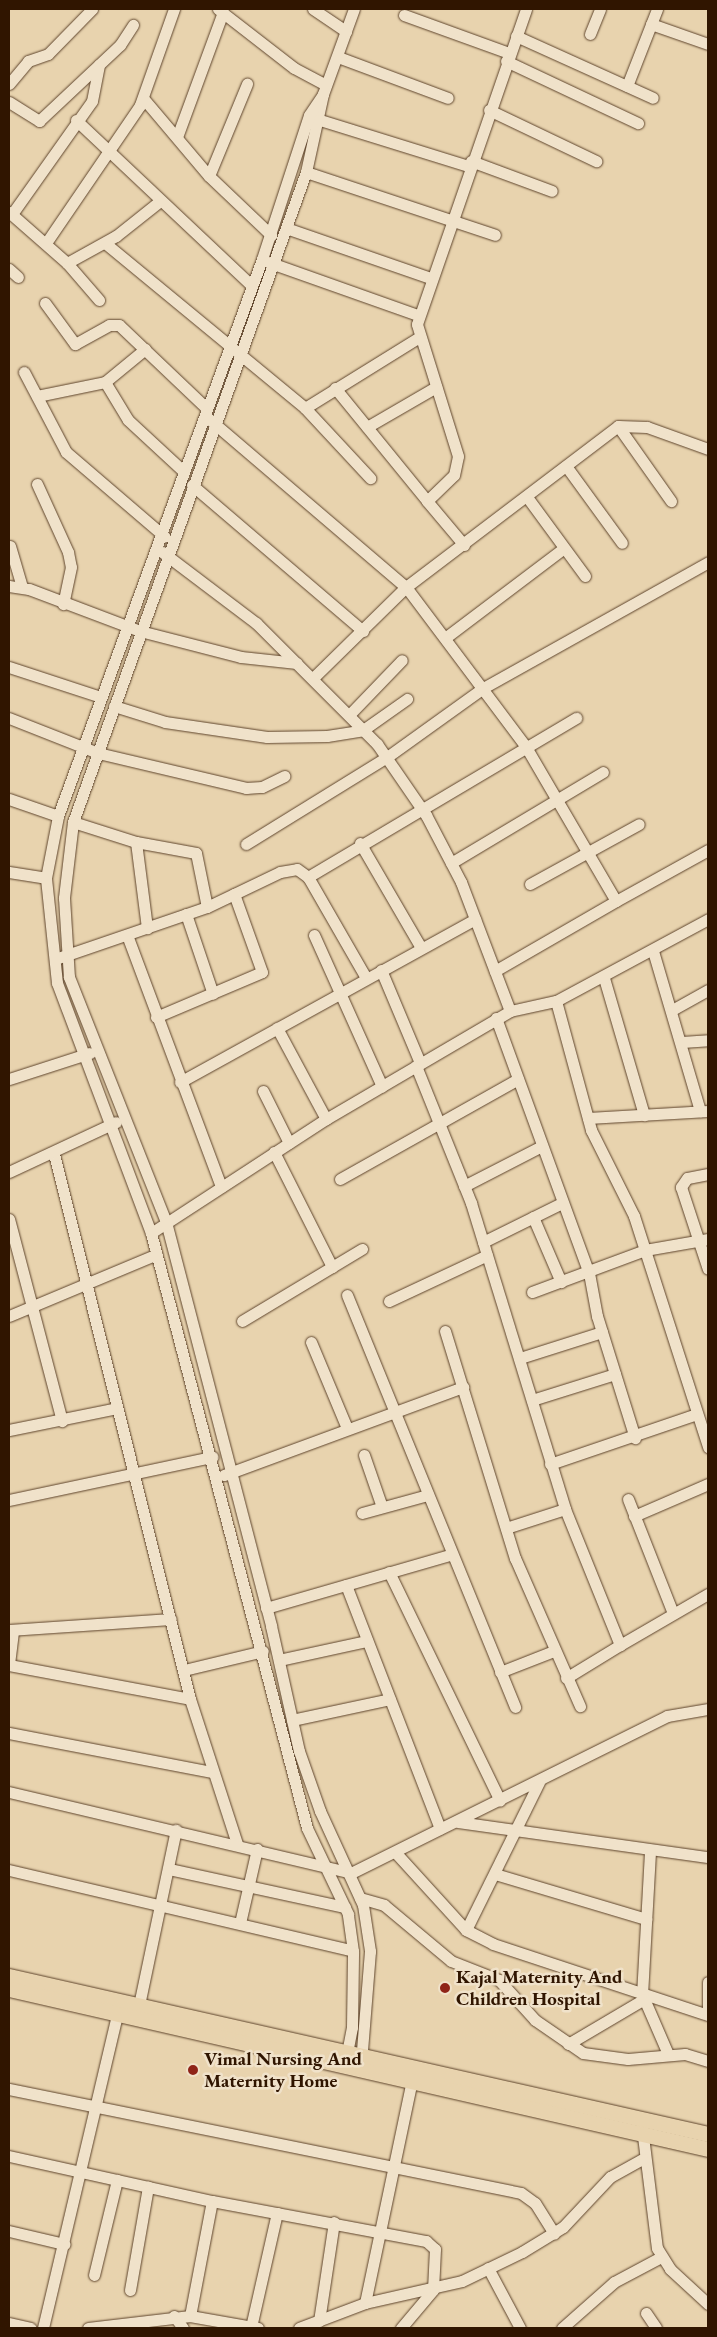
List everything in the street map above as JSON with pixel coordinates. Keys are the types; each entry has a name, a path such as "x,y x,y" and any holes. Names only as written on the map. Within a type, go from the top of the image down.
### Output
{"main road":[{"path":"9,1976 119,2007 642,2125 708,2149"},
{"path":"9,1989 119,2007 138,2005 353,2061 412,2080 642,2125 708,2134"}],"street":[{"path":"9,84 28,61 48,54 92,9"},
{"path":"46,243 110,153 143,98 174,9"},
{"path":"312,9 346,32"},
{"path":"353,2061 370,1951 360,1898 351,1873 320,1811 292,1720 266,1608 166,1222 123,1118 91,1053 52,960 46,878 58,816 182,470 262,260 309,115 325,89 354,9"},
{"path":"427,501 458,466 436,387 418,338 418,316 450,220 526,9"},
{"path":"590,34 600,9"},
{"path":"627,86 657,9"},
{"path":"177,137 221,10 294,68 325,89"},
{"path":"404,15 508,57 638,123"},
{"path":"651,24 708,44"},
{"path":"9,102 39,122 120,45 133,25"},
{"path":"516,36 653,98"},
{"path":"338,57 448,98"},
{"path":"98,300 67,262 10,213 76,120 92,101 99,65"},
{"path":"209,176 247,84"},
{"path":"325,89 320,120 306,172 172,541 74,822 64,898 65,955 91,1053 111,1124 151,1232 212,1457 307,1828 323,1867 345,1907 353,1951 353,2061"},
{"path":"143,98 209,176 270,235"},
{"path":"489,110 596,160"},
{"path":"76,120 252,286"},
{"path":"320,120 552,190"},
{"path":"306,172 495,235"},
{"path":"67,262 105,243 160,201"},
{"path":"286,228 430,278"},
{"path":"105,243 305,408 370,478"},
{"path":"262,260 418,316"},
{"path":"9,269 18,277"},
{"path":"45,303 75,344 114,324 145,349 215,423 406,587 526,747 616,901"},
{"path":"305,408 334,388 418,338"},
{"path":"37,396 105,382 145,349"},
{"path":"24,372 66,452 160,533 172,541"},
{"path":"105,382 128,420 182,470"},
{"path":"367,427 436,387"},
{"path":"334,388 464,545"},
{"path":"618,426 671,501"},
{"path":"313,678 406,587 464,545 618,426 647,427 708,450"},
{"path":"566,466 622,543"},
{"path":"37,484 68,552 71,567 63,604"},
{"path":"192,485 363,631"},
{"path":"526,497 585,576"},
{"path":"10,546 22,587"},
{"path":"155,547 256,623 349,714 386,757 422,809 451,863 475,919 510,1011"},
{"path":"445,638 564,548"},
{"path":"246,844 386,757 483,688 708,562"},
{"path":"9,586 22,587 63,604 140,631 241,657 297,663"},
{"path":"349,714 402,660"},
{"path":"9,667 101,697"},
{"path":"114,706 165,722 267,737 363,730 407,699"},
{"path":"9,718 98,753 246,788 262,787 285,776"},
{"path":"308,877 360,843 422,809 576,718"},
{"path":"451,863 603,772"},
{"path":"9,800 58,816"},
{"path":"74,822 136,842 196,853 207,907"},
{"path":"530,884 639,824"},
{"path":"136,842 146,928"},
{"path":"360,843 421,948"},
{"path":"495,971 708,850"},
{"path":"52,960 207,907 293,868 308,877 366,978"},
{"path":"9,872 46,878"},
{"path":"156,1017 262,972 234,894"},
{"path":"186,914 213,994"},
{"path":"151,1232 326,1119 496,1018 510,1011 556,1001 604,978 708,918"},
{"path":"180,1082 475,919"},
{"path":"314,934 382,1086"},
{"path":"127,935 180,1082 221,1187"},
{"path":"588,1118 704,1111 652,951"},
{"path":"381,970 464,1186 520,1358 550,1464 565,1509 620,1645"},
{"path":"604,978 644,1115"},
{"path":"672,1010 708,990"},
{"path":"556,1001 588,1118 634,1216 708,1447"},
{"path":"496,1018 540,1147 589,1273 602,1332 635,1438"},
{"path":"277,1028 326,1119"},
{"path":"682,1042 708,1040"},
{"path":"9,1079 91,1053"},
{"path":"340,1179 518,1079"},
{"path":"263,1091 289,1143"},
{"path":"9,1172 54,1154 123,1118"},
{"path":"464,1186 540,1147"},
{"path":"274,1152 332,1267"},
{"path":"54,1154 117,1408 136,1474 190,1699 212,1772 237,1844"},
{"path":"708,1174 687,1178 680,1187 703,1239 708,1269"},
{"path":"483,1242 562,1202"},
{"path":"533,1217 562,1282"},
{"path":"9,1219 33,1304 62,1421"},
{"path":"532,1292 589,1273 645,1250 703,1239"},
{"path":"242,1321 362,1250"},
{"path":"9,1316 85,1280 157,1254"},
{"path":"389,1302 487,1255"},
{"path":"346,1295 395,1409 450,1555 515,1707"},
{"path":"445,1331 506,1528 554,1651 580,1706"},
{"path":"520,1358 602,1332"},
{"path":"310,1342 346,1428"},
{"path":"532,1400 615,1374"},
{"path":"217,1478 395,1409 463,1387"},
{"path":"9,1430 62,1421 117,1408"},
{"path":"550,1464 635,1438 697,1414"},
{"path":"364,1455 382,1507"},
{"path":"9,1500 212,1457"},
{"path":"634,1516 708,1484"},
{"path":"362,1513 428,1495"},
{"path":"628,1499 673,1613"},
{"path":"506,1528 565,1509"},
{"path":"266,1608 450,1555"},
{"path":"390,1572 500,1801"},
{"path":"346,1585 440,1829"},
{"path":"566,1678 708,1594"},
{"path":"171,1619 11,1630 9,1665 190,1699"},
{"path":"279,1660 367,1641"},
{"path":"184,1670 262,1651"},
{"path":"500,1672 554,1651"},
{"path":"292,1720 390,1699"},
{"path":"9,1792 237,1844 351,1873 458,1822 667,1716 708,1709"},
{"path":"9,1733 212,1772"},
{"path":"466,1930 495,1874 538,1782"},
{"path":"458,1822 650,1852 708,1857"},
{"path":"138,2005 162,1904 176,1830"},
{"path":"240,1923 257,1849"},
{"path":"394,1852 466,1930 492,1944 643,1996 707,2015 708,1982"},
{"path":"650,1852 643,1996 668,2054"},
{"path":"169,1869 248,1888 345,1907"},
{"path":"9,1870 162,1904 353,1951"},
{"path":"495,1874 646,1918"},
{"path":"360,1898 384,1905 451,1961 499,1980 535,2020 568,2044 601,2058 668,2054 708,2061"},
{"path":"568,2044 643,1996"},
{"path":"44,2328 119,2007"},
{"path":"365,2303 412,2080"},
{"path":"9,2089 95,2108 394,2166 521,2193 535,2203 554,2233"},
{"path":"642,2125 642,2159 661,2257 708,2304"},
{"path":"9,2156 212,2201 379,2230 432,2244 433,2290 401,2328"},
{"path":"303,2328 365,2303 433,2290 488,2268 554,2233 610,2177 642,2159"},
{"path":"94,2275 117,2180"},
{"path":"130,2290 148,2186"},
{"path":"190,2316 212,2201"},
{"path":"88,2328 134,2325 174,2316 190,2316 255,2328 278,2212"},
{"path":"319,2321 334,2222"},
{"path":"9,2231 64,2244"},
{"path":"562,2328 596,2294 661,2257"},
{"path":"488,2268 520,2328"},
{"path":"646,2313 656,2328"},
{"path":"174,2316 183,2328"},
{"path":"9,2323 30,2328"}],"place":[{"name":"Kajal Maternity And Children Hospital","path":"445,1988"},
{"name":"Vimal Nursing And Maternity Home","path":"193,2070"}]}
